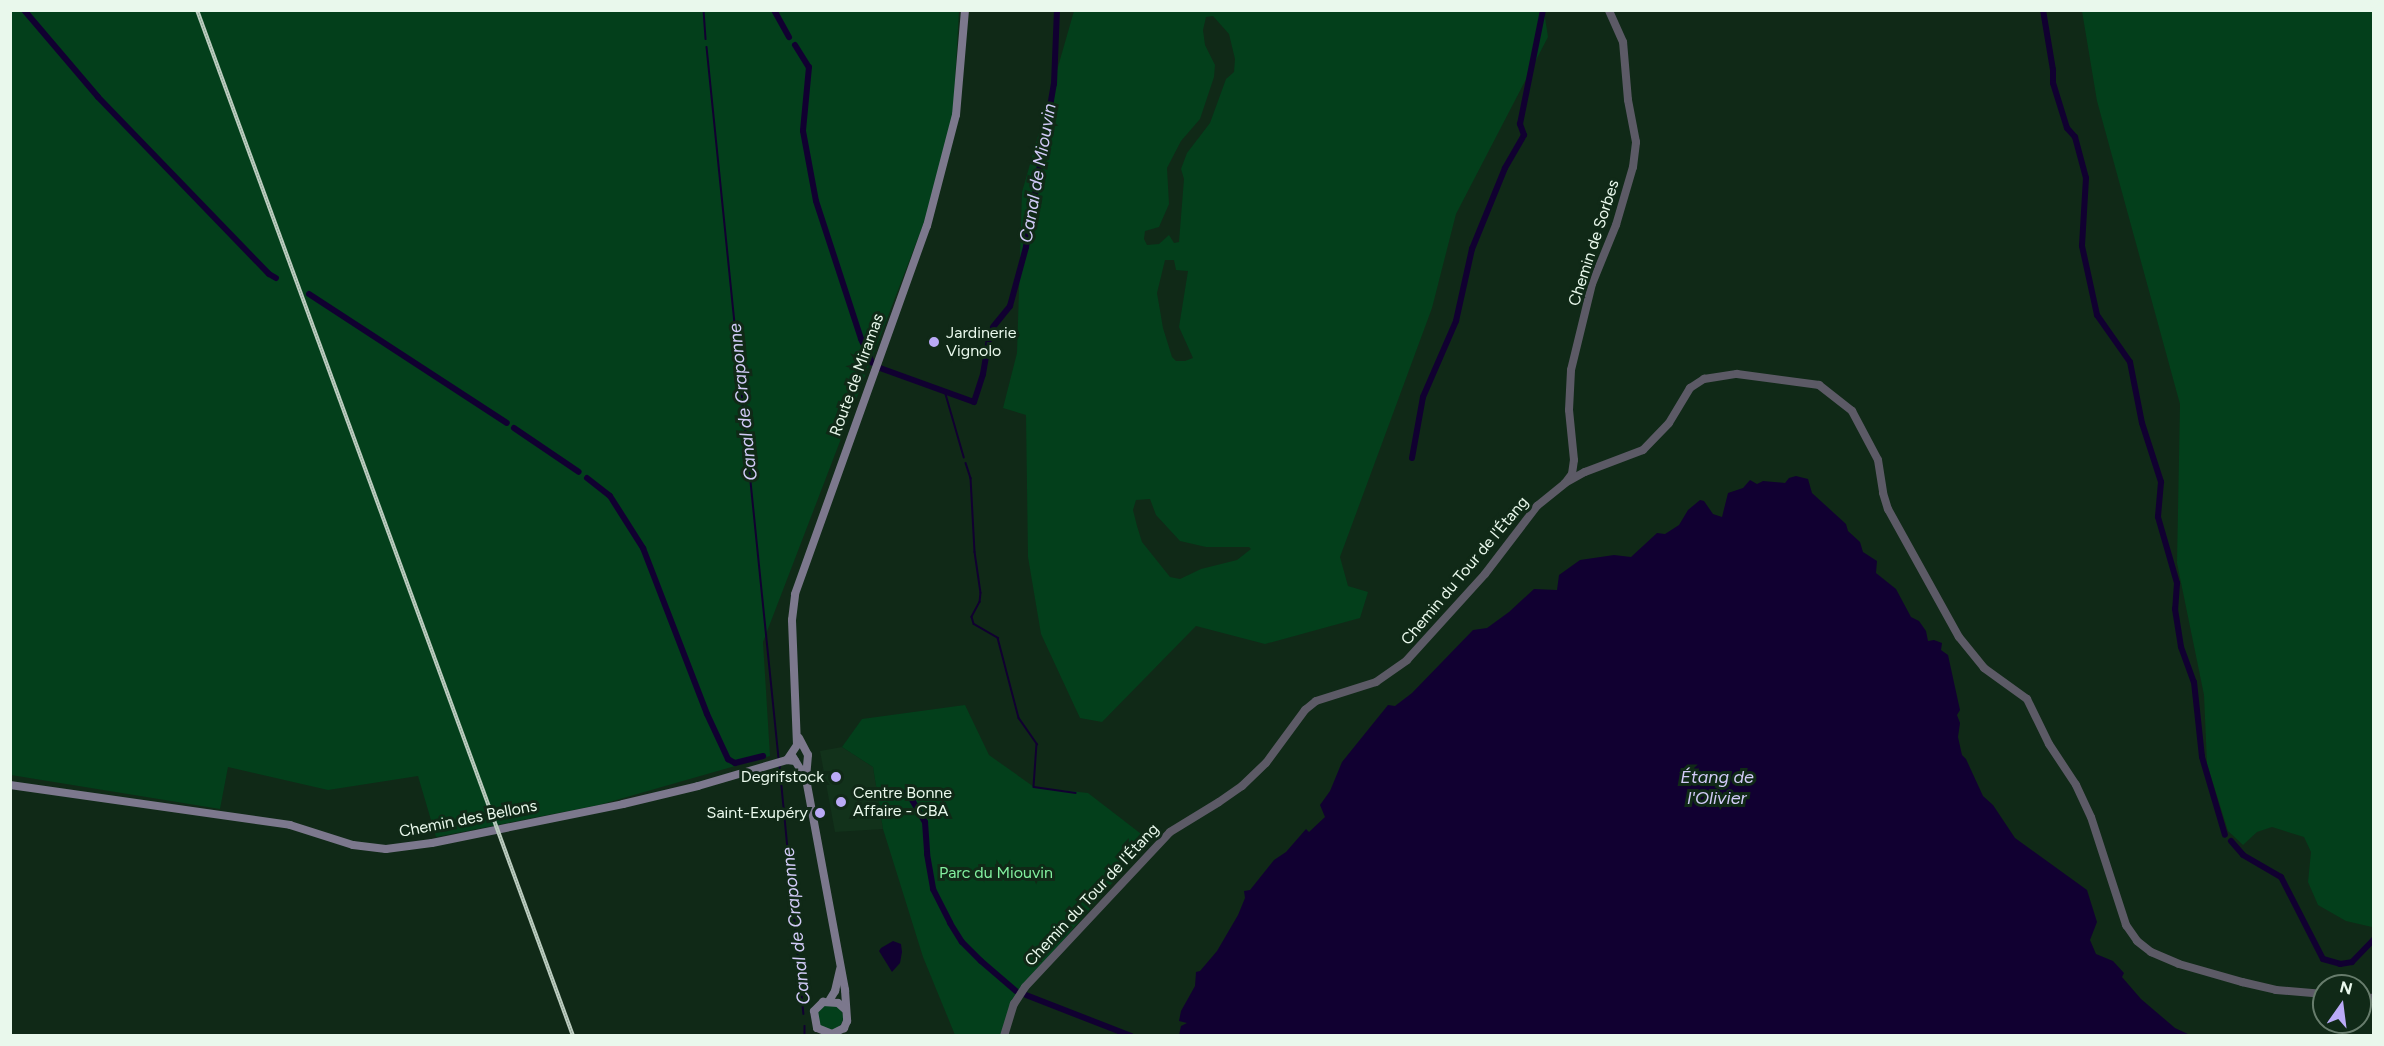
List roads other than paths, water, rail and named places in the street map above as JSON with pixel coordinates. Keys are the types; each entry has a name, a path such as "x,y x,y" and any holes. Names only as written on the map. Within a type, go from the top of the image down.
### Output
{"main road":[{"name":"Route de Miramas","path":"797,757 792,640 795,594 927,226 956,115 965,10"},
{"path":"797,757 806,779 840,966 847,1021 845,1032 833,1035 817,1028 813,1017 818,1006 829,1001 838,1003 845,1009"},
{"name":"Chemin des Bellons","path":"10,785 290,825 353,845 386,849 432,843 623,804 698,786 797,757"},
{"path":"829,1001 837,986 840,966"}],"street":[{"name":"Chemin de Sorbes","path":"1565,483 1572,474 1574,460 1569,410 1571,370 1592,284 1616,225 1633,166 1636,142 1628,100 1623,42 1609,10"},
{"name":"Chemin du Tour de l'Étang","path":"1004,1035 1014,1004 1025,987 1170,832 1242,786 1266,763 1305,710 1316,701 1376,682 1407,660 1485,574 1537,506 1565,483 1585,472 1643,450 1669,423 1689,388 1704,379 1737,374 1819,385 1835,395 1852,411 1862,426 1878,460 1888,509 1959,637 1984,669 2027,699 2049,744 2076,785 2091,817 2126,925 2137,941 2151,952 2179,964 2276,990 2312,993"}],"water":[{"name":"Étang de l'Olivier","path":"1796,476 1808,479 1812,493 1846,524 1848,531 1860,542 1863,552 1877,561 1876,573 1896,589 1911,617 1919,621 1926,631 1928,641 1934,640 1942,643 1941,650 1948,655 1960,710 1957,715 1960,723 1958,737 1962,755 1983,796 1993,805 2015,838 2087,890 2097,922 2090,940 2096,954 2113,961 2124,973 2122,977 2141,999 2175,1028 2190,1035 1179,1035 1181,1026 1187,1023 1179,1021 1181,1011 1195,986 1196,972 1200,971 1217,951 1238,915 1245,898 1244,891 1250,890 1274,860 1286,852 1306,829 1309,832 1325,817 1320,805 1330,791 1342,762 1388,705 1395,706 1412,693 1473,630 1487,628 1534,589 1557,590 1559,575 1580,560 1614,555 1631,557 1657,533 1665,534 1679,525 1688,510 1700,500 1704,501 1713,514 1722,517 1728,493 1743,488 1750,480 1757,484 1763,481 1785,483 1789,478"},
{"path":"893,941 901,944 902,952 900,963 892,972 879,951"}],"waterway":[{"path":"24,10 98,97 269,274 276,278"},
{"name":"Canal de Craponne","path":"704,10 706,39"},
{"path":"774,10 789,37"},
{"name":"Canal de Miouvin","path":"993,327 1010,306 1026,247 1054,84 1057,10"},
{"path":"1412,458 1423,397 1456,321 1472,249 1505,168 1524,135 1520,124 1543,10"},
{"path":"2043,10 2053,83 2067,128 2075,137 2086,178 2082,246 2097,315 2130,362 2142,423 2161,482 2158,517 2177,583 2175,609 2181,647 2194,682 2202,757 2225,835"},
{"path":"795,45 809,67 803,131 816,201 861,339 872,363"},
{"name":"Canal de Craponne","path":"707,47 779,758"},
{"path":"309,294 507,423"},
{"name":"Canal de Miouvin","path":"880,368 974,402 983,374 990,333"},
{"path":"945,391 964,457"},
{"path":"514,428 579,472"},
{"path":"966,463 971,478 975,552 981,593 980,602 972,617 974,624 998,638 1019,718 1037,744 1034,787 1076,793"},
{"path":"587,478 610,496 643,548 707,714 728,759 735,763 763,756"},
{"name":"Canal de Craponne","path":"780,766 804,1014"},
{"path":"903,793 911,798 925,822 927,854 933,889 950,923 962,942 1016,991"},
{"path":"2231,841 2243,855 2281,877 2323,959 2340,964 2352,962 2374,939"},
{"path":"1026,995 1131,1036"},
{"name":"Canal de Craponne","path":"805,1026 805,1036"}],"railway":[{"path":"197,10 573,1036"}],"place":[{"name":"Jardinerie Vignolo","path":"934,342"},
{"name":"Degrifstock","path":"836,777"},
{"name":"Centre Bonne Affaire - CBA","path":"841,802"},
{"name":"Saint-Exupéry","path":"820,813"}],"park label":[{"name":"Parc du Miouvin","path":"996,873"}]}
